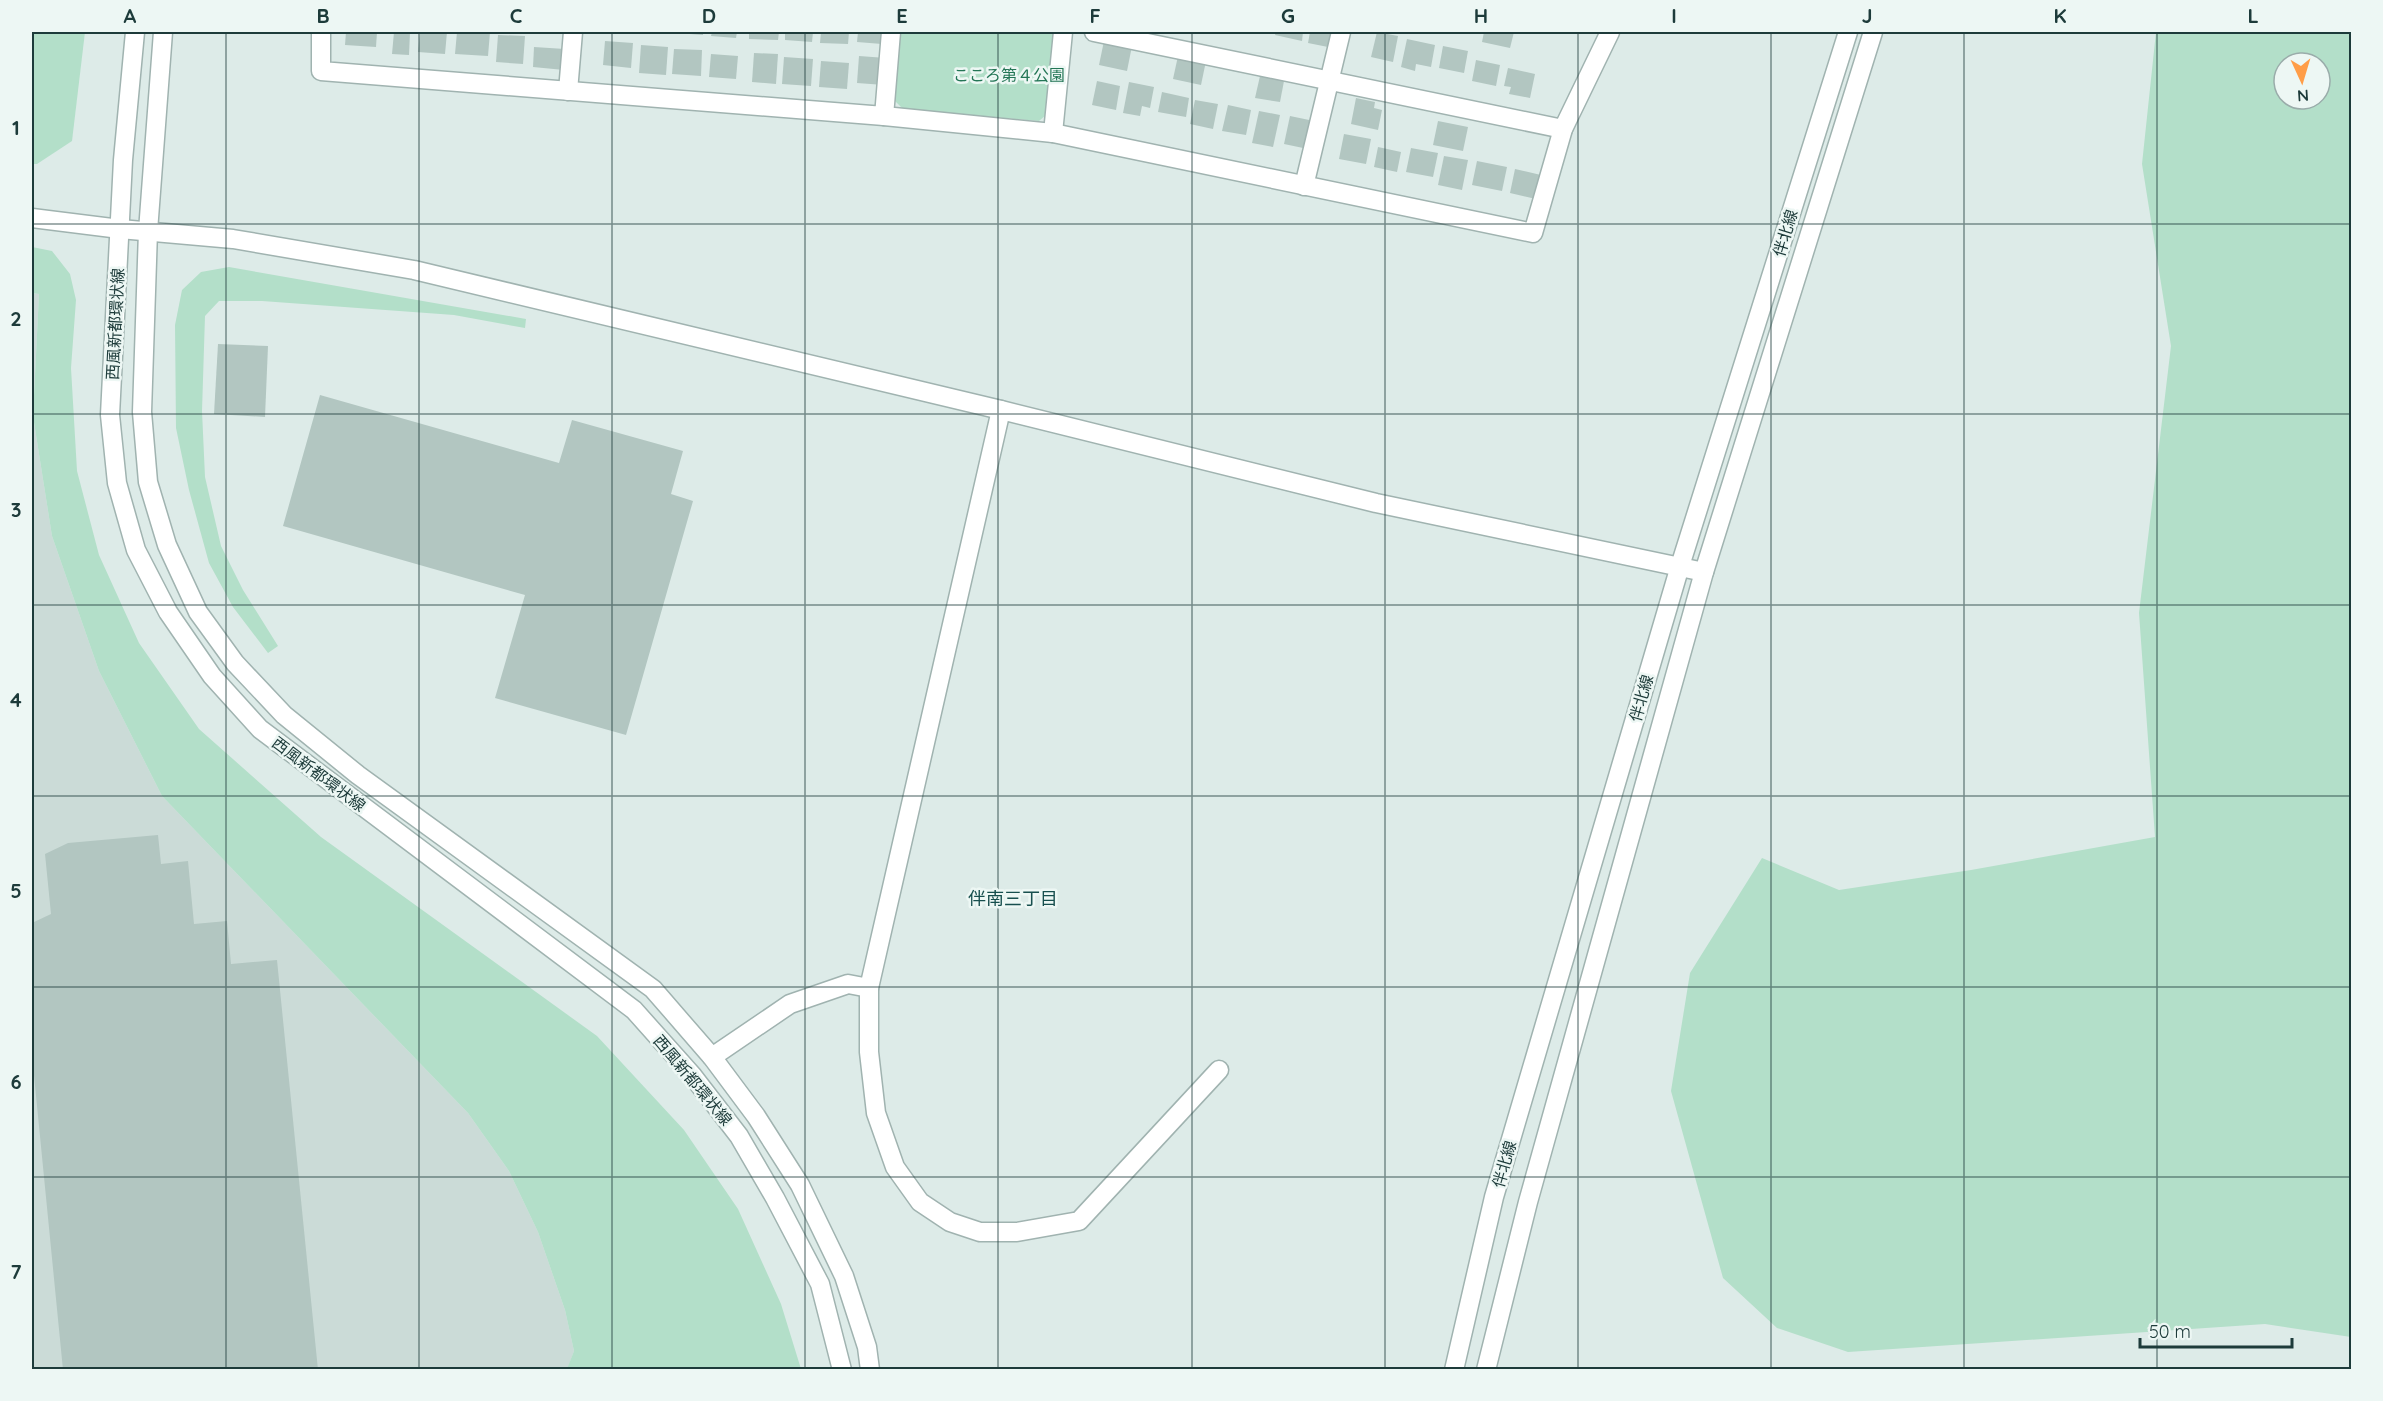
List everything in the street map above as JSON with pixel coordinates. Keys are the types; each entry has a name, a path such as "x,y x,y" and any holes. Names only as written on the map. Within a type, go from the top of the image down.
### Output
{"street":[{"name":"西風新都環状線","path":"135,32 123,160 110,415 117,483 136,550 168,612 212,676 260,729 634,1010 678,1058 739,1136 775,1198 820,1284 842,1370"},
{"name":"西風新都環状線","path":"163,32 148,231 142,412 148,482 167,545 198,612 235,663 284,715 358,775 653,988 712,1057 756,1116 800,1185 844,1276 867,1347 870,1370"},
{"path":"321,32 321,71 884,116 1053,133 1533,233 1563,129 1610,32"},
{"path":"568,91 573,32"},
{"path":"884,116 891,32"},
{"path":"1053,133 1063,32"},
{"path":"1094,32 1563,129"},
{"path":"1304,186 1341,32"},
{"name":"伴北線","path":"1455,1365 1494,1197 1680,566 1848,32"},
{"name":"伴北線","path":"1485,1370 1528,1202 1704,572 1873,32"},
{"path":"32,218 233,239 414,270 1001,410 1376,503 1704,572"},
{"path":"1001,410 869,988 868,1052 876,1113 895,1167 920,1202 950,1222 980,1232 1017,1232 1079,1221 1219,1070"},
{"path":"712,1057 790,1004 848,984 869,988"},
{"path":"1455,1365 1485,1370"}],"shaded area":[{"path":"32,293 39,294 33,416 52,536 99,671 162,796 468,1113 509,1171 538,1232 565,1310 574,1351 567,1370 32,1370"}],"green space":[{"path":"32,32 85,32 72,141 37,164 32,164"},
{"name":"こころ第４公園","path":"898,32 1057,32 1052,110 1039,121 903,109 893,99"},
{"path":"2156,32 2351,32 2351,1337 2265,1324 1848,1352 1777,1328 1723,1278 1671,1091 1690,973 1762,858 1839,890 1971,870 2155,837 2139,613 2171,346 2142,164"},
{"path":"32,247 52,251 70,274 76,300 71,368 77,471 99,555 139,643 199,729 321,837 597,1036 684,1130 738,1209 781,1304 801,1369 567,1369 574,1351 565,1310 538,1232 509,1171 468,1113 162,796 99,671 52,536 33,416 39,294 32,293"},
{"path":"229,267 526,319 525,328 454,315 262,301 219,301 205,316 202,411 205,477 221,546 243,590 278,646 268,653 233,607 209,563 189,490 176,428 175,325 182,290 201,272"}],"building":[{"path":"346,32 377,32 376,47 345,45"},
{"path":"394,32 410,32 409,55 392,54"},
{"path":"420,32 447,32 445,54 418,52"},
{"path":"457,32 490,32 488,56 455,54"},
{"path":"667,32 667,34 651,33"},
{"path":"703,32 703,35 676,33"},
{"path":"712,32 737,32 736,38 711,36"},
{"path":"749,32 779,32 778,40 749,39"},
{"path":"785,32 813,32 812,42 785,40"},
{"path":"821,32 849,32 848,44 820,43"},
{"path":"858,32 883,32 882,44 857,42"},
{"path":"1276,32 1303,32 1302,41 1275,35"},
{"path":"1310,32 1336,32 1333,48 1308,43"},
{"path":"1377,32 1398,36 1393,62 1371,57"},
{"path":"1484,32 1514,32 1510,48 1482,42"},
{"path":"498,35 525,36 523,64 496,62"},
{"path":"1407,39 1435,45 1431,67 1416,64 1415,71 1401,67"},
{"path":"605,41 633,43 631,68 603,65"},
{"path":"1104,41 1132,46 1127,71 1099,65"},
{"path":"641,45 668,47 666,75 639,73"},
{"path":"1443,46 1468,51 1464,73 1439,68"},
{"path":"534,47 565,49 564,70 533,67"},
{"path":"674,49 702,50 701,76 672,74"},
{"path":"754,53 778,54 776,84 752,82"},
{"path":"711,54 738,56 736,79 709,77"},
{"path":"859,56 886,58 884,85 857,83"},
{"path":"1178,56 1206,61 1201,85 1173,79"},
{"path":"784,57 813,59 811,86 782,84"},
{"path":"1476,60 1500,65 1496,86 1472,81"},
{"path":"821,61 849,63 847,89 819,87"},
{"path":"1508,68 1535,74 1530,98 1509,94 1511,87 1504,86"},
{"path":"1260,76 1284,81 1280,102 1255,98"},
{"path":"1097,81 1120,86 1116,110 1092,105"},
{"path":"1129,82 1154,87 1150,108 1142,106 1140,116 1123,113"},
{"path":"1162,92 1189,98 1186,117 1158,112"},
{"path":"1356,98 1375,102 1374,108 1382,110 1378,130 1351,124"},
{"path":"1195,100 1218,104 1213,129 1190,124"},
{"path":"1228,105 1251,110 1246,135 1222,131"},
{"path":"1259,111 1280,115 1273,147 1252,143"},
{"path":"1290,116 1314,121 1308,149 1284,144"},
{"path":"1438,121 1468,127 1463,151 1433,145"},
{"path":"1344,134 1371,139 1366,164 1339,159"},
{"path":"1378,147 1401,152 1397,172 1374,167"},
{"path":"1411,148 1438,153 1433,177 1406,172"},
{"path":"1444,156 1468,160 1462,190 1438,185"},
{"path":"1477,161 1507,167 1502,191 1472,185"},
{"path":"1515,169 1541,175 1536,199 1510,193"},
{"path":"218,344 268,346 265,417 214,414"},
{"path":"320,395 559,463 572,420 683,451 671,494 693,501 626,735 495,698 525,595 283,526"},
{"path":"158,835 161,864 188,861 194,924 227,921 231,964 277,960 318,1370 63,1370 32,1055 32,923 51,914 45,854 68,843"}],"district":[{"name":"伴南三丁目","path":"1013,898"}]}
